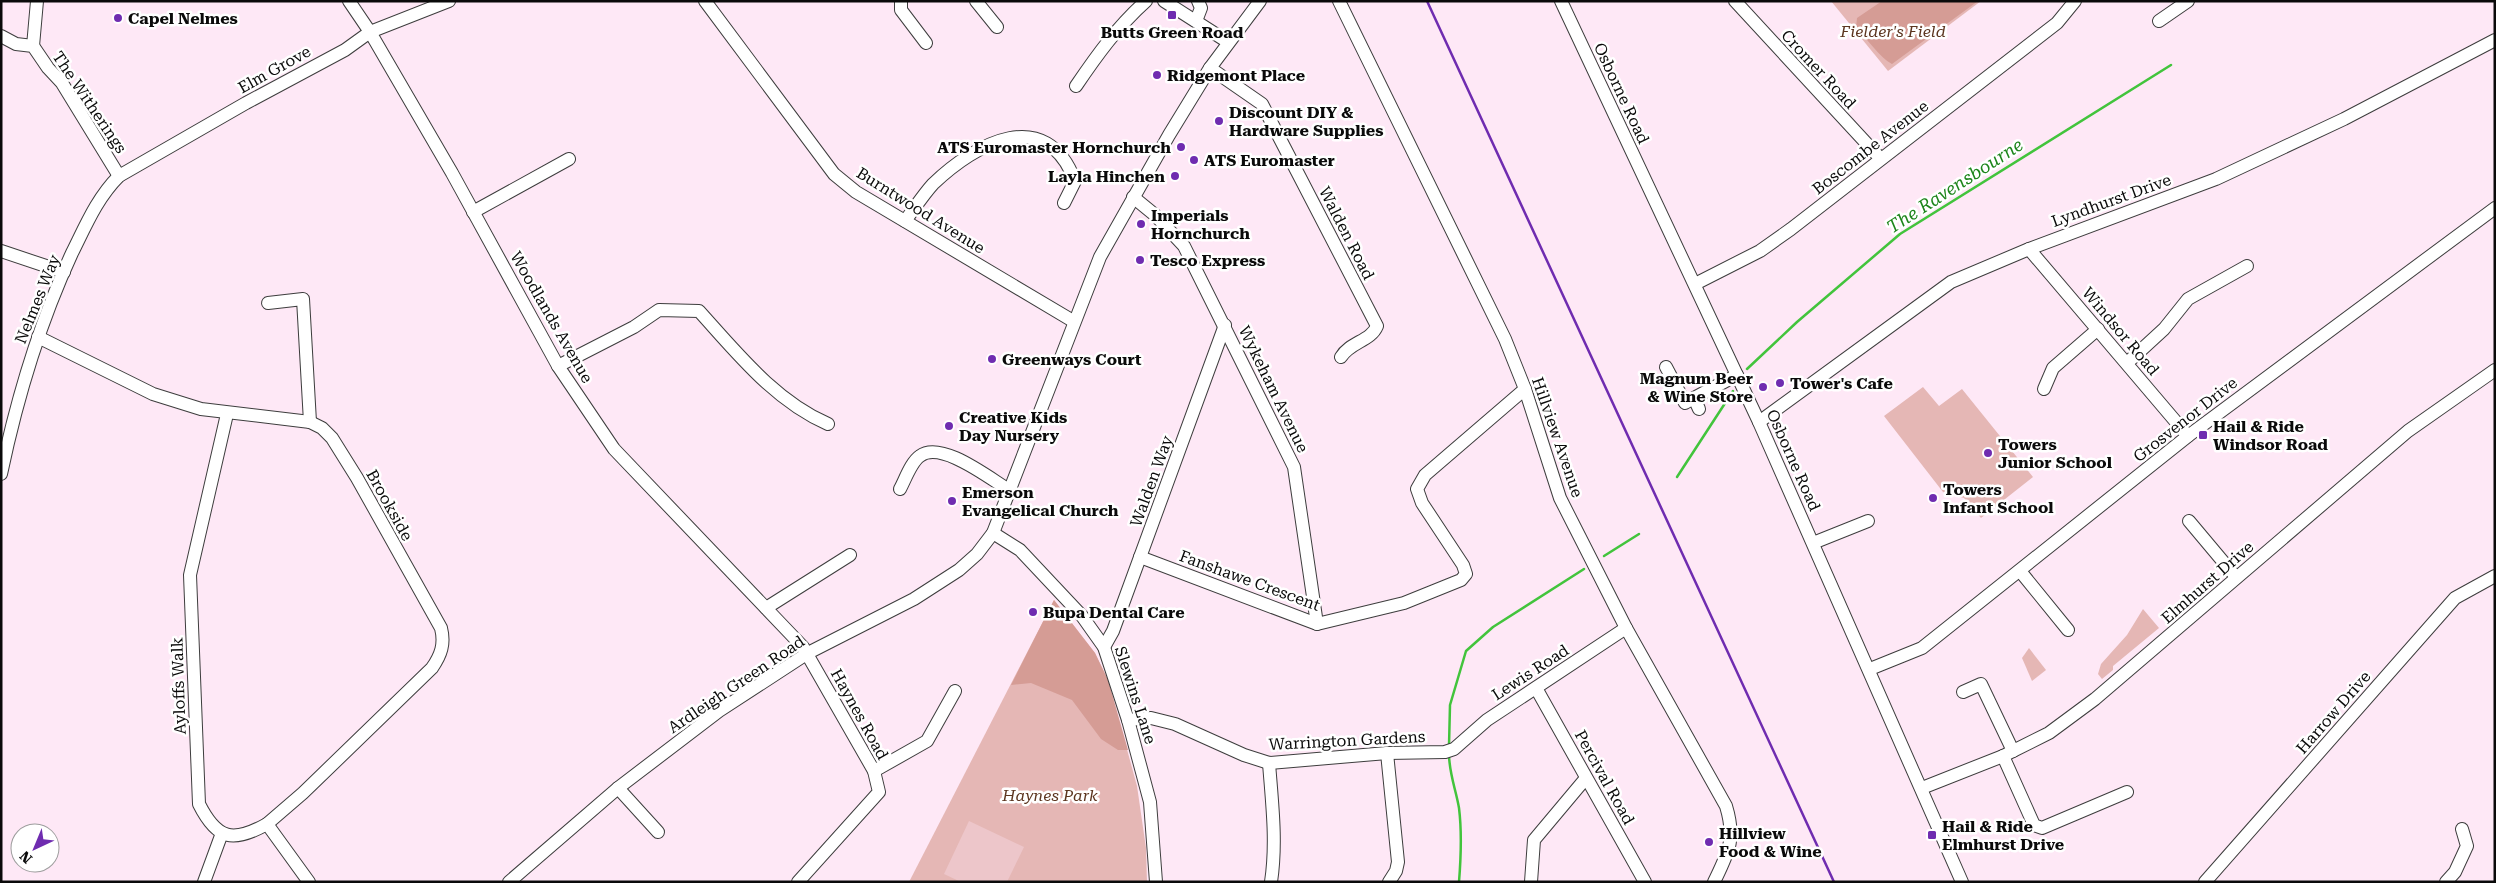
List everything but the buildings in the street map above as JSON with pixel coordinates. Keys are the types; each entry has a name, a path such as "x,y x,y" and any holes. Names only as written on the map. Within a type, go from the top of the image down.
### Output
{"street":[{"name":"The Witherings","path":"37,1 33,46 48,68 62,83 119,176"},
{"name":"Woodlands Avenue","path":"350,1 370,32 473,212 558,366 614,449 808,653"},
{"name":"Elm Grove","path":"119,176 246,103 345,50 370,32 449,1"},
{"name":"Burntwood Avenue","path":"705,1 834,174 856,192 1073,321"},
{"path":"901,1 901,10 926,44"},
{"path":"976,1 997,27"},
{"path":"1076,86 1114,33 1146,1"},
{"path":"1196,21 1201,8 1198,1"},
{"path":"993,533 1073,321 1100,257 1133,197 1210,68 1260,1"},
{"name":"Hillview Avenue","path":"1339,1 1505,339 1525,389 1560,498 1626,628 1726,806 1731,825 1730,846 1715,882"},
{"name":"Osborne Road","path":"1561,1 1759,422 1870,669 1962,882"},
{"name":"Cromer Road","path":"1735,1 1880,158"},
{"name":"Boscombe Avenue","path":"1695,284 1760,252 2057,23 2075,1"},
{"path":"2158,21 2188,1"},
{"path":"1173,4 1228,42"},
{"name":"The Witherings","path":"1,36 16,44 33,46"},
{"name":"Lyndhurst Drive","path":"1759,422 1951,282 2029,249 2216,179 2344,119 2495,40"},
{"name":"Walden Road","path":"1210,68 1262,104 1377,326 1374,333 1346,349 1341,357"},
{"path":"905,221 932,185 976,150 1018,135 1048,143 1068,162 1075,181 1064,203"},
{"path":"473,212 570,159"},
{"name":"Nelmes Way","path":"1,474 16,408 38,337 64,272 92,211 105,190 119,176"},
{"name":"Wykeham Avenue","path":"1133,197 1155,216 1184,246 1225,325 1294,468 1317,624"},
{"name":"Grosvenor Drive","path":"1870,669 1922,648 2188,436 2495,208"},
{"name":"Windsor Road","path":"2029,249 2188,436"},
{"path":"1,251 64,272"},
{"path":"2127,363 2164,330 2188,299 2247,266"},
{"path":"268,302 302,299 310,422"},
{"path":"558,366 634,327 659,310 699,311 764,381 806,414 828,424"},
{"name":"Walden Way","path":"1104,647 1113,631 1225,325"},
{"path":"2044,389 2053,368 2098,329"},
{"name":"Brookside","path":"38,337 153,394 201,409 227,414 310,422 322,428 332,438 357,478 441,628 444,638 439,658 432,668 304,793 267,824"},
{"path":"1666,367 1685,402 1696,403 1737,375"},
{"name":"Elmhurst Drive","path":"1922,788 2008,754 2049,734 2095,699 2408,431 2495,370"},
{"name":"Fanshawe Crescent","path":"1140,557 1317,624 1404,603 1462,580 1466,574 1463,565 1422,503 1417,489 1425,475 1525,389"},
{"name":"Ayloffs Walk","path":"222,833 208,822 199,804 190,575 227,414"},
{"path":"900,489 918,456 930,450 951,455 1009,490"},
{"path":"1813,543 1868,521"},
{"path":"2190,521 2236,577"},
{"name":"Slewins Lane","path":"993,533 1026,556 1082,616 1104,647 1128,720 1150,802 1156,882"},
{"name":"Ardleigh Green Road","path":"509,882 618,788 750,690 808,653 914,600 954,574 977,554 993,533"},
{"path":"766,608 850,555"},
{"path":"2020,571 2068,630"},
{"name":"Harrow Drive","path":"2205,882 2455,598 2495,576"},
{"name":"Lewis Road","path":"1450,750 1487,720 1626,628"},
{"name":"Haynes Road","path":"798,882 879,792 874,771 808,653"},
{"path":"1963,692 1981,684 2034,825 2042,828 2127,792"},
{"name":"Percival Road","path":"1536,688 1645,882"},
{"path":"874,771 926,741 955,691"},
{"name":"Warrington Gardens","path":"1128,720 1151,718 1175,724 1244,755 1269,763 1387,753 1450,750"},
{"path":"1387,753 1398,862 1396,871 1389,882"},
{"path":"1269,763 1274,832 1274,859 1270,882"},
{"path":"1531,882 1534,840 1586,778"},
{"path":"618,788 658,832"},
{"path":"204,882 222,833 233,836 246,836 267,824 309,882"},
{"path":"2446,882 2454,872 2467,846 2462,829"}],"green space":[{"name":"Fielder's Field","path":"1831,1 1981,1 1888,71"},
{"name":"Fielder's Field","path":"1882,1 1978,1 1892,64 1856,28 1857,18"},
{"path":"1923,387 1939,406 1962,389 2033,477 1981,518 1964,498 1943,492 1884,416"},
{"name":"Haynes Park","path":"1054,600 1095,653 1108,680 1137,786 1146,848 1147,882 909,882"},
{"path":"1054,600 1095,653 1108,680 1128,750 1118,750 1101,739 1072,700 1031,683 1011,685"},
{"path":"2143,609 2159,628 2113,666 2113,670 2102,679 2098,674 2101,664 2127,635"},
{"path":"2029,648 2046,670 2032,681 2022,658"}],"shaded area":[{"path":"969,821 1024,847 1007,882 961,882 944,874"}],"waterway":[{"name":"The Ravensbourne","path":"1747,369 1797,322 1900,234 2171,65"},
{"name":"The Ravensbourne","path":"1677,477 1733,391"},
{"name":"The Ravensbourne","path":"1604,556 1639,534"},
{"name":"The Ravensbourne","path":"1449,746 1450,705 1466,651 1493,627 1584,569"},
{"name":"The Ravensbourne","path":"1449,754 1460,817 1459,882"}],"railway":[{"path":"1427,1 1834,882"}],"place":[{"name":"Butts Green Road","path":"1172,15"},
{"name":"Capel Nelmes","path":"118,18"},
{"name":"Ridgemont Place","path":"1157,75"},
{"name":"Discount DIY & Hardware Supplies","path":"1219,121"},
{"name":"ATS Euromaster Hornchurch","path":"1181,147"},
{"name":"ATS Euromaster","path":"1194,160"},
{"name":"Layla Hinchen","path":"1175,176"},
{"name":"Imperials Hornchurch","path":"1141,224"},
{"name":"Tesco Express","path":"1140,260"},
{"name":"Greenways Court","path":"992,359"},
{"name":"Tower's Cafe","path":"1780,383"},
{"name":"Magnum Beer & Wine Store","path":"1763,387"},
{"name":"Creative Kids Day Nursery","path":"949,426"},
{"name":"Hail & Ride Windsor Road","path":"2203,435"},
{"name":"Towers Junior School","path":"1988,453"},
{"name":"Towers Infant School","path":"1933,498"},
{"name":"Emerson Evangelical Church","path":"952,501"},
{"name":"Bupa Dental Care","path":"1033,612"},
{"name":"Hail & Ride Elmhurst Drive","path":"1932,835"},
{"name":"Hillview Food & Wine","path":"1709,842"}]}
